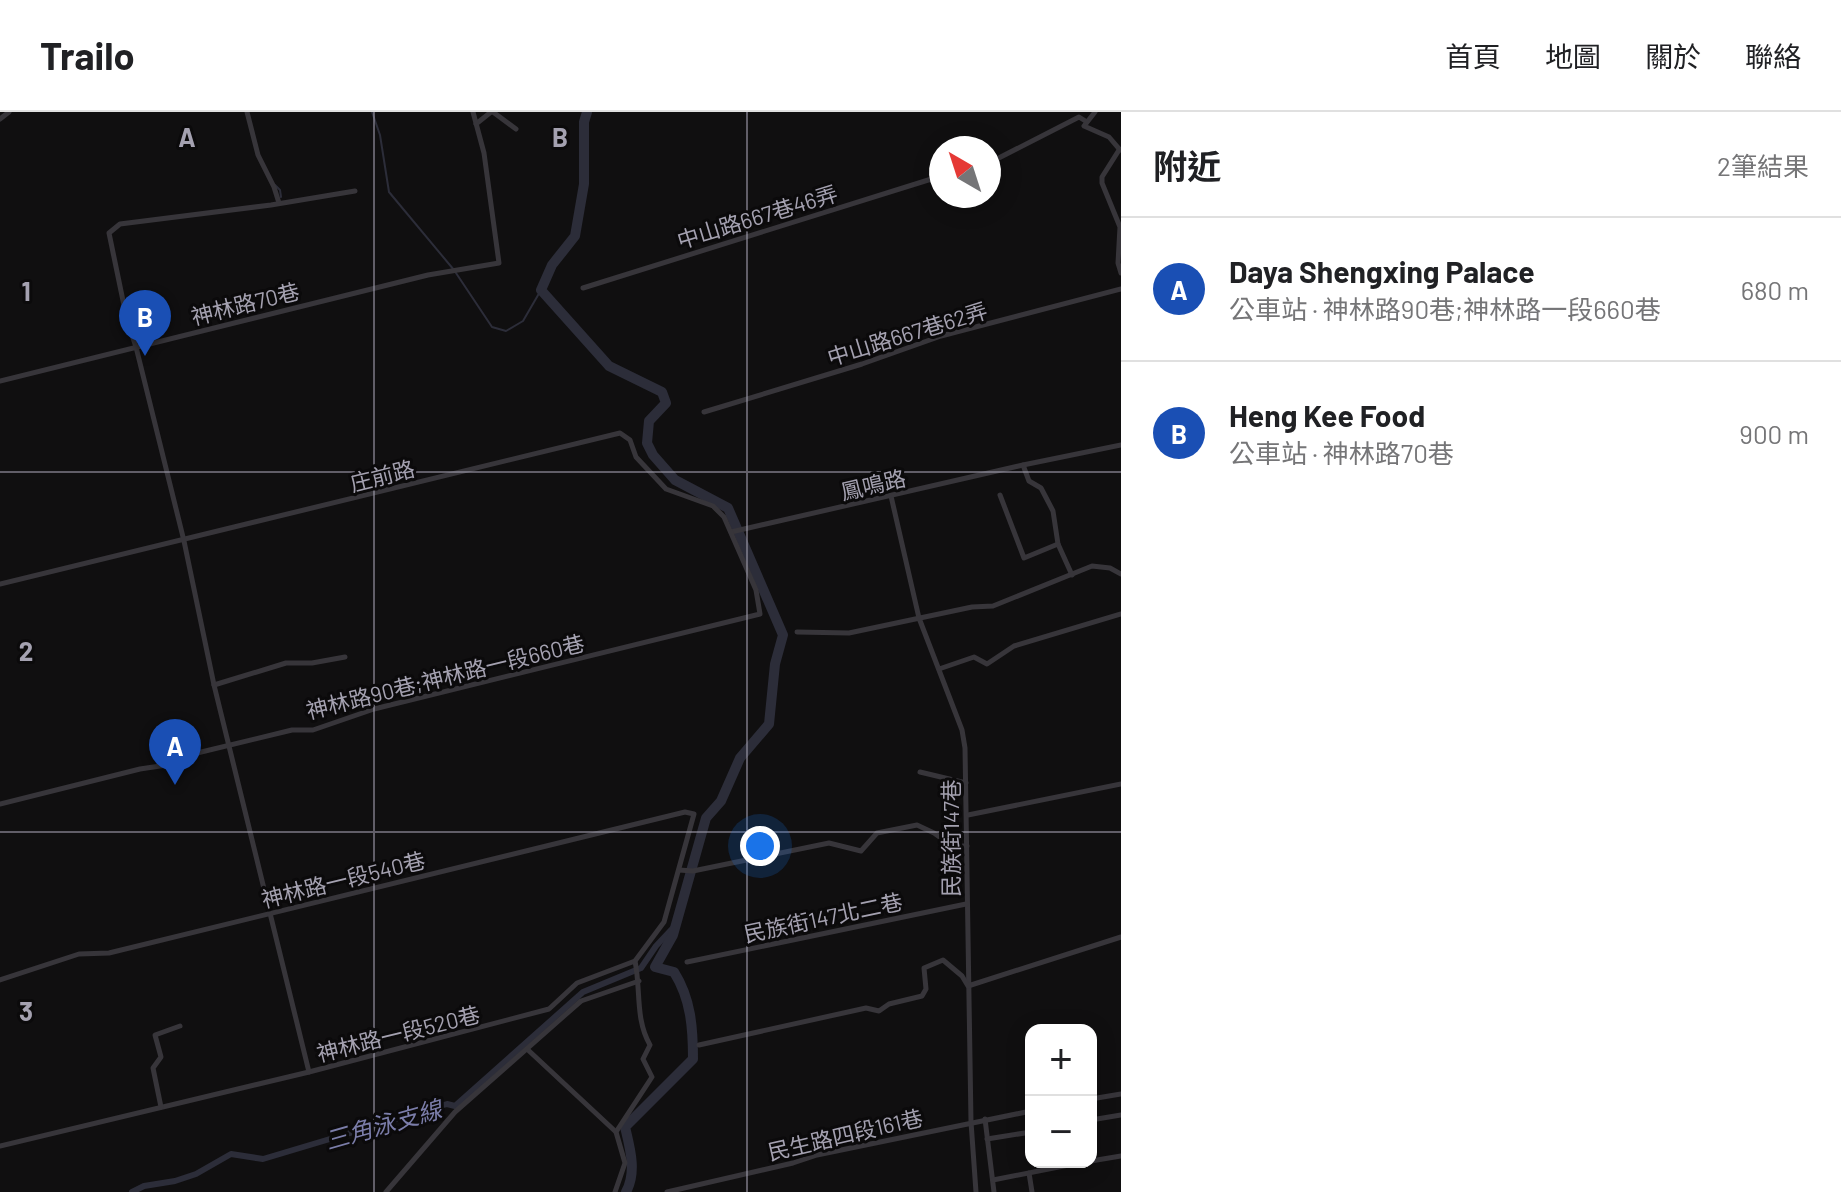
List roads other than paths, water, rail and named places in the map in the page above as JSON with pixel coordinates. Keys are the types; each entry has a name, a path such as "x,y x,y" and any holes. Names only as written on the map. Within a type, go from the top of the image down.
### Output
{"street":[{"path":"0,119 9,112"},
{"path":"247,112 260,161 279,203"},
{"path":"473,112 476,124 492,112 516,129"},
{"path":"1085,124 1095,112"},
{"path":"1001,157 1079,117 1085,124 1109,137 1120,150 1102,177 1102,183 1120,227 1118,263 1121,273"},
{"name":"神林路70巷","path":"0,381 428,275 499,263 484,153 476,124"},
{"name":"中山路667巷46弄","path":"583,288 929,180"},
{"path":"309,1072 214,685 184,541 127,320 109,233 120,224 355,191"},
{"name":"中山路667巷62弄","path":"704,412 862,364 941,336 1121,289"},
{"name":"庄前路","path":"0,584 620,433 626,436 636,457 666,489 713,506 724,517 731,532"},
{"name":"鳳鳴路","path":"731,532 1121,445"},
{"path":"1023,465 1029,481 1041,488 1053,511 1058,544 1072,575"},
{"path":"1000,495 1024,558 1058,544"},
{"name":"民族街147巷","path":"891,496 919,618 962,730 968,815 966,904 971,1122 976,1192"},
{"name":"神林路90巷;神林路一段660巷","path":"0,804 140,769 180,763 193,754 292,730 313,730 374,709 760,614 756,590 731,532"},
{"path":"797,632 849,633 972,607 993,606 1100,566 1121,574"},
{"path":"939,669 974,657 987,664 1027,641 1121,614"},
{"path":"214,685 286,663 312,663 345,657"},
{"path":"920,772 966,783"},
{"path":"968,815 1121,784"},
{"name":"神林路一段540巷","path":"0,980 79,954 109,953 270,914 290,906 685,812 694,814 679,870"},
{"path":"616,1132 652,1077 643,1059 650,1045 642,1033 639,1018 639,981 635,961 664,922 679,870 693,871 829,843 861,851 877,833 917,825 952,846 967,846"},
{"name":"民族街147北二巷","path":"687,962 966,904"},
{"path":"699,1045 866,1008 879,1011 889,1004 922,996 926,989 924,968 938,960 943,960 962,976 968,986 1121,937"},
{"name":"神林路一段520巷","path":"0,1146 532,1016 549,1009 577,983 635,961"},
{"path":"386,1192 455,1112 581,1001 639,981"},
{"path":"161,1107 153,1068 161,1057 155,1035 180,1026"},
{"path":"527,1049 616,1132 625,1163 615,1192"},
{"path":"1097,1098 1121,1094"},
{"name":"民生路四段161巷","path":"667,1192 817,1155 1025,1112"},
{"path":"1097,1119 1121,1115"},
{"path":"985,1119 994,1192"},
{"path":"987,1139 1025,1133"},
{"path":"1097,1160 1121,1156"},
{"path":"993,1180 1054,1168"},
{"path":"1029,1173 1032,1192"}],"waterway":[{"path":"372,112 380,135 389,192 454,270 492,327 506,331 523,321 541,290"},
{"path":"587,112 584,122 584,184 575,236 552,265 541,290 609,366 662,392 666,403 649,421 647,443 653,455 675,480 728,508 783,635 775,664 769,724 740,758 721,801 706,818 673,935 655,967 674,972 680,982 691,1025 693,1059 625,1127 632,1168 626,1192"},
{"path":"275,185 281,197"},
{"name":"三角泳支線","path":"132,1192 144,1186 196,1174 231,1154 263,1159 447,1104 455,1106 583,992 641,968 672,929"}],"place":[{"name":"Heng Kee Food","path":"145,356"},
{"name":"Daya Shengxing Palace","path":"175,785"}]}
